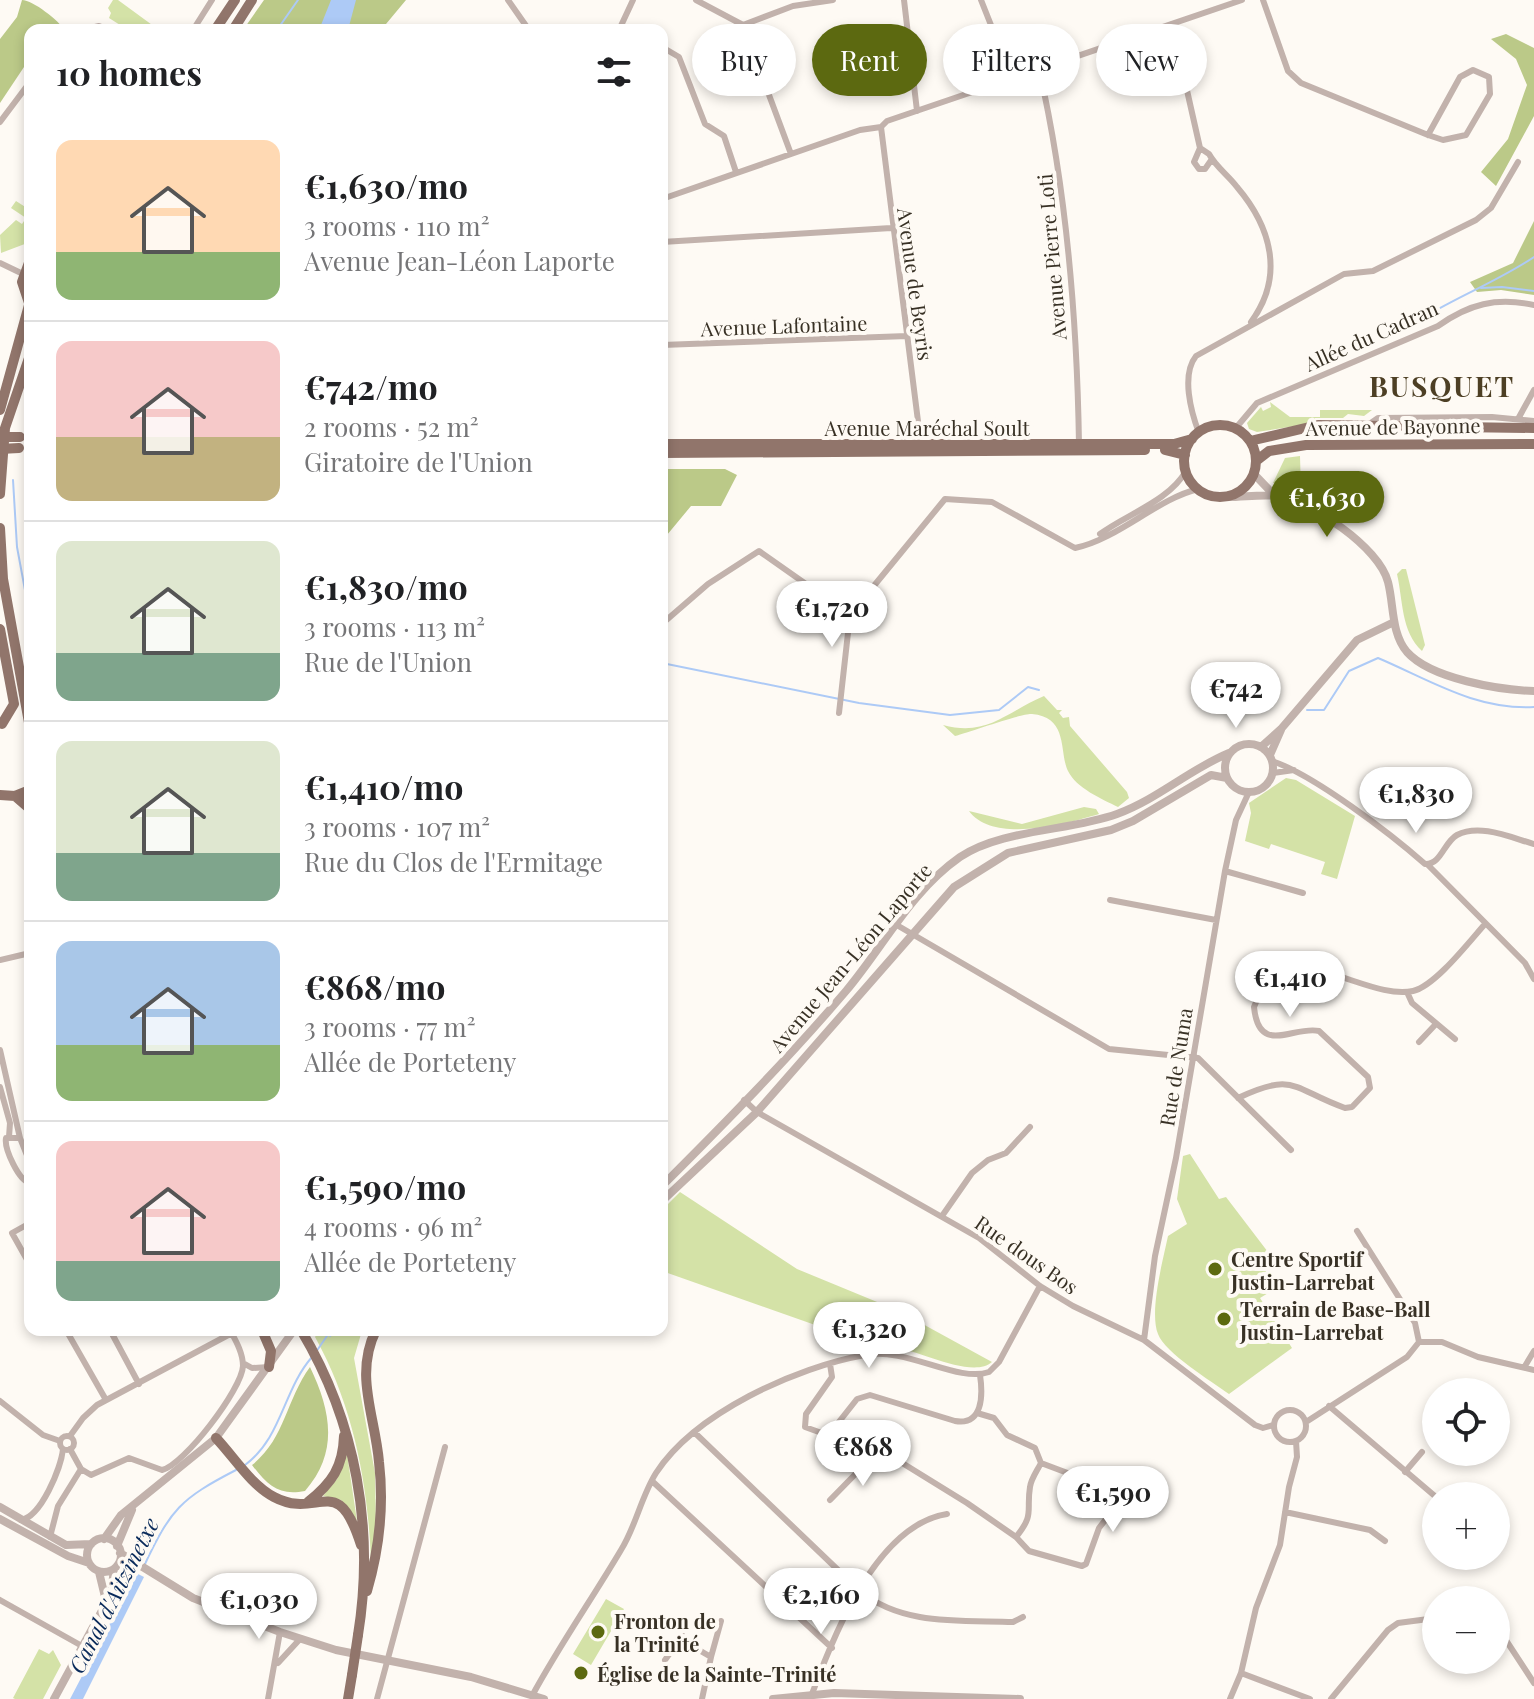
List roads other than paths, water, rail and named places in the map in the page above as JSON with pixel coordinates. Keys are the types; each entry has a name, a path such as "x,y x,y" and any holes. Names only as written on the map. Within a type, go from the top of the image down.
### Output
{"main road":[{"path":"219,24 235,0"},
{"path":"237,24 252,0"},
{"path":"23,274 24,294"},
{"path":"0,410 24,326"},
{"path":"0,494 5,428 24,373"},
{"path":"668,453 921,449 1174,450 1185,463 1198,489 1216,497 1228,497 1246,487 1254,474 1256,461 1250,441 1235,429 1217,426 1196,436 1185,463"},
{"name":"Avenue de Bayonne","path":"1250,441 1305,426 1534,428"},
{"name":"Avenue Maréchal Soult","path":"668,444 921,449 1174,444 1196,436"},
{"path":"0,437 24,442"},
{"path":"0,449 24,442"},
{"name":"Avenue de Bayonne","path":"1256,461 1269,451 1306,445 1534,444"},
{"path":"0,528 3,579 24,696"},
{"path":"0,629 14,704 1,725 24,728"},
{"path":"0,795 15,796 24,792"},
{"path":"15,796 24,804"},
{"path":"265,1336 271,1351 269,1367"},
{"path":"304,1336 321,1365 344,1422 362,1506 363,1604"},
{"path":"348,1699 381,1518 380,1464 364,1374 366,1351 373,1336"},
{"path":"308,1502 328,1485 340,1465 344,1422"},
{"path":"216,1438 250,1476 275,1498 286,1502 326,1500 344,1508 352,1516 364,1555"}],"street":[{"path":"197,24 212,0"},
{"path":"508,0 525,24"},
{"path":"624,24 633,0"},
{"path":"696,0 741,24"},
{"path":"774,0 775,11"},
{"path":"745,24 775,11 833,0"},
{"path":"904,0 917,111"},
{"path":"981,0 991,24"},
{"path":"1172,24 1242,0"},
{"path":"1263,0 1288,71 1301,83 1428,135 1443,140 1466,135 1490,94 1489,77 1473,70 1460,77 1428,135"},
{"path":"668,51 679,57 705,124 724,136 736,172"},
{"path":"0,122 24,90"},
{"path":"769,96 791,154"},
{"path":"668,197 867,128 881,127 887,121 960,96"},
{"name":"Avenue Pierre Loti","path":"1045,96 1056,149 1078,374 1079,444"},
{"path":"1188,96 1200,148 1259,215 1269,240 1268,290 1249,324"},
{"name":"Avenue de Beyris","path":"881,127 891,228 921,449"},
{"path":"1200,148 1193,159 1195,166 1205,169 1212,159"},
{"path":"1196,436 1191,413 1192,362 1249,324 1344,274 1373,271 1476,220 1491,208 1518,162"},
{"path":"668,242 891,228"},
{"path":"0,263 23,274"},
{"name":"Allée du Cadran","path":"1235,429 1257,403 1438,326 1460,310 1503,300 1534,305"},
{"name":"Avenue Lafontaine","path":"668,345 907,336"},
{"path":"1518,419 1534,390"},
{"name":"Avenue de Bayonne","path":"1368,425 1378,418 1534,421"},
{"path":"1084,546 1180,481 1185,463"},
{"path":"1254,474 1275,496"},
{"path":"839,713 850,615 945,499 992,502 1071,547 1084,546 1181,494 1198,489"},
{"path":"1161,496 1169,503"},
{"path":"1228,497 1275,496 1304,505 1378,558 1389,583 1394,622 1402,644 1418,661 1472,682 1534,691"},
{"path":"1120,520 1136,520"},
{"path":"668,619 708,584 759,551 850,615"},
{"path":"1261,747 1281,729 1357,640 1394,622"},
{"path":"1281,729 1271,758 1273,773 1266,785 1244,791 1227,778 1225,765 1229,753 1243,744 1261,747 1271,758 1294,770 1409,848 1525,963 1534,979"},
{"name":"Avenue Jean-Léon Laporte","path":"668,1180 823,1018 927,884 964,854 1017,835 1113,816 1229,753"},
{"path":"1273,773 1294,770"},
{"name":"Avenue Jean-Léon Laporte","path":"668,1195 757,1112 911,932 954,887 1008,853 1111,830 1145,815 1211,775 1227,778"},
{"name":"Rue de Numa","path":"1144,1340 1155,1256 1194,1056 1216,920 1244,791"},
{"path":"1428,865 1452,840 1467,832 1493,833 1534,844"},
{"path":"1225,871 1303,893"},
{"path":"1110,900 1216,920"},
{"path":"895,924 1109,1049 1194,1056 1291,1150"},
{"path":"1238,1098 1268,1083 1283,1082 1345,1108 1352,1107 1370,1088 1368,1077 1319,1031 1309,1029 1279,1037 1258,1024 1254,1007 1267,983 1292,970 1310,968 1407,992 1428,984 1485,924"},
{"path":"0,960 24,954"},
{"path":"1407,992 1412,1003 1435,1025"},
{"path":"1419,1042 1438,1022 1455,1039"},
{"path":"0,1050 24,1148"},
{"path":"0,1087 10,1123 5,1148 24,1182"},
{"name":"Rue dous Bos","path":"744,1100 757,1112 997,1250 1040,1286 1144,1340 1255,1425 1273,1425"},
{"path":"942,1216 972,1173 988,1160 1006,1153 1030,1127"},
{"path":"5,1138 20,1138"},
{"path":"24,1226 12,1233 24,1254"},
{"path":"1357,1231 1415,1323 1419,1342"},
{"path":"532,1696 629,1537 652,1481 669,1456 694,1432 788,1377 830,1364 885,1353 980,1375 989,1372 999,1362 1040,1286"},
{"path":"69,1336 106,1400"},
{"path":"113,1336 139,1384"},
{"path":"70,1436 88,1412 106,1400 222,1336"},
{"path":"0,1401 43,1435 65,1446 81,1469 96,1475 129,1458 162,1470 179,1463 238,1384 243,1363 233,1336"},
{"path":"0,1507 72,1547 104,1539 121,1515 216,1438 290,1336"},
{"path":"1419,1342 1442,1342 1478,1357 1534,1370"},
{"path":"1306,1422 1407,1357 1419,1342"},
{"path":"1525,1366 1534,1351"},
{"path":"243,1363 252,1368 269,1367"},
{"path":"830,1364 831,1382 806,1414 804,1423 827,1437 916,1470 1016,1537 1029,1551 1082,1566 1086,1564 1099,1528 1117,1505 1118,1492 1041,1463"},
{"path":"827,1437 862,1396 877,1396 961,1422 977,1413 983,1400 980,1375"},
{"path":"1329,1406 1422,1486"},
{"path":"1230,1699 1241,1673 1256,1608 1277,1554 1297,1457 1296,1441 1304,1433 1306,1422 1300,1413 1286,1410 1275,1418 1273,1425 1280,1439 1296,1441"},
{"path":"977,1413 994,1418 1007,1435 1035,1448 1041,1463 1030,1486 1032,1505 1027,1521 1016,1537"},
{"path":"694,1432 860,1591 902,1614 1013,1622 1023,1617"},
{"path":"21,1520 31,1517 41,1502 60,1468 64,1436 70,1436"},
{"path":"65,1446 74,1444 70,1436"},
{"path":"377,1699 445,1447"},
{"path":"1405,1472 1422,1452"},
{"path":"830,1500 875,1454"},
{"path":"50,1537 58,1506 81,1469"},
{"path":"652,1481 832,1648"},
{"path":"54,1699 113,1585 124,1522 135,1506"},
{"path":"1285,1512 1370,1530 1385,1541"},
{"path":"812,1694 860,1591 888,1549 928,1520 947,1514"},
{"path":"0,1519 55,1549 89,1563 99,1572 106,1601"},
{"path":"104,1539 193,1598 280,1632 544,1699"},
{"path":"89,1563 87,1552 91,1544"},
{"path":"99,1572 135,1561"},
{"path":"0,1600 82,1646"},
{"path":"1331,1699 1388,1630 1398,1623 1422,1620"},
{"path":"702,1699 721,1621"},
{"path":"665,1660 680,1639 684,1624"},
{"path":"268,1699 280,1632"},
{"path":"276,1667 300,1639"},
{"path":"680,1639 711,1657"},
{"path":"1510,1646 1534,1683"},
{"path":"1241,1673 1310,1699"},
{"path":"773,1699 812,1694 1020,1699"}],"water":[{"path":"331,0 356,0 350,24 321,24"},
{"path":"136,1573 144,1577 83,1699 70,1699"}],"waterway":[{"path":"281,24 298,0"},
{"path":"1411,325 1534,257"},
{"path":"1481,288 1534,291"},
{"path":"13,480 17,547 24,585"},
{"path":"1307,710 1324,710 1349,671 1378,658 1472,699 1512,707 1534,707"},
{"path":"668,664 859,703 950,715 999,710 1028,687 1039,690"},
{"path":"316,1352 327,1336"},
{"path":"245,1465 267,1441 294,1384 312,1357"},
{"name":"Canal d'Aitzinetxe","path":"144,1566 162,1531 179,1508 202,1489 236,1470"}],"place":[{"name":"Centre Sportif Justin-Larrebat","path":"1215,1269"},
{"name":"Terrain de Base-Ball Justin-Larrebat","path":"1224,1319"},
{"name":"Fronton de la Trinité","path":"598,1632"},
{"name":"Église de la Sainte-Trinité","path":"581,1673"}],"district":[{"name":"BUSQUET","path":"1442,385"}]}
